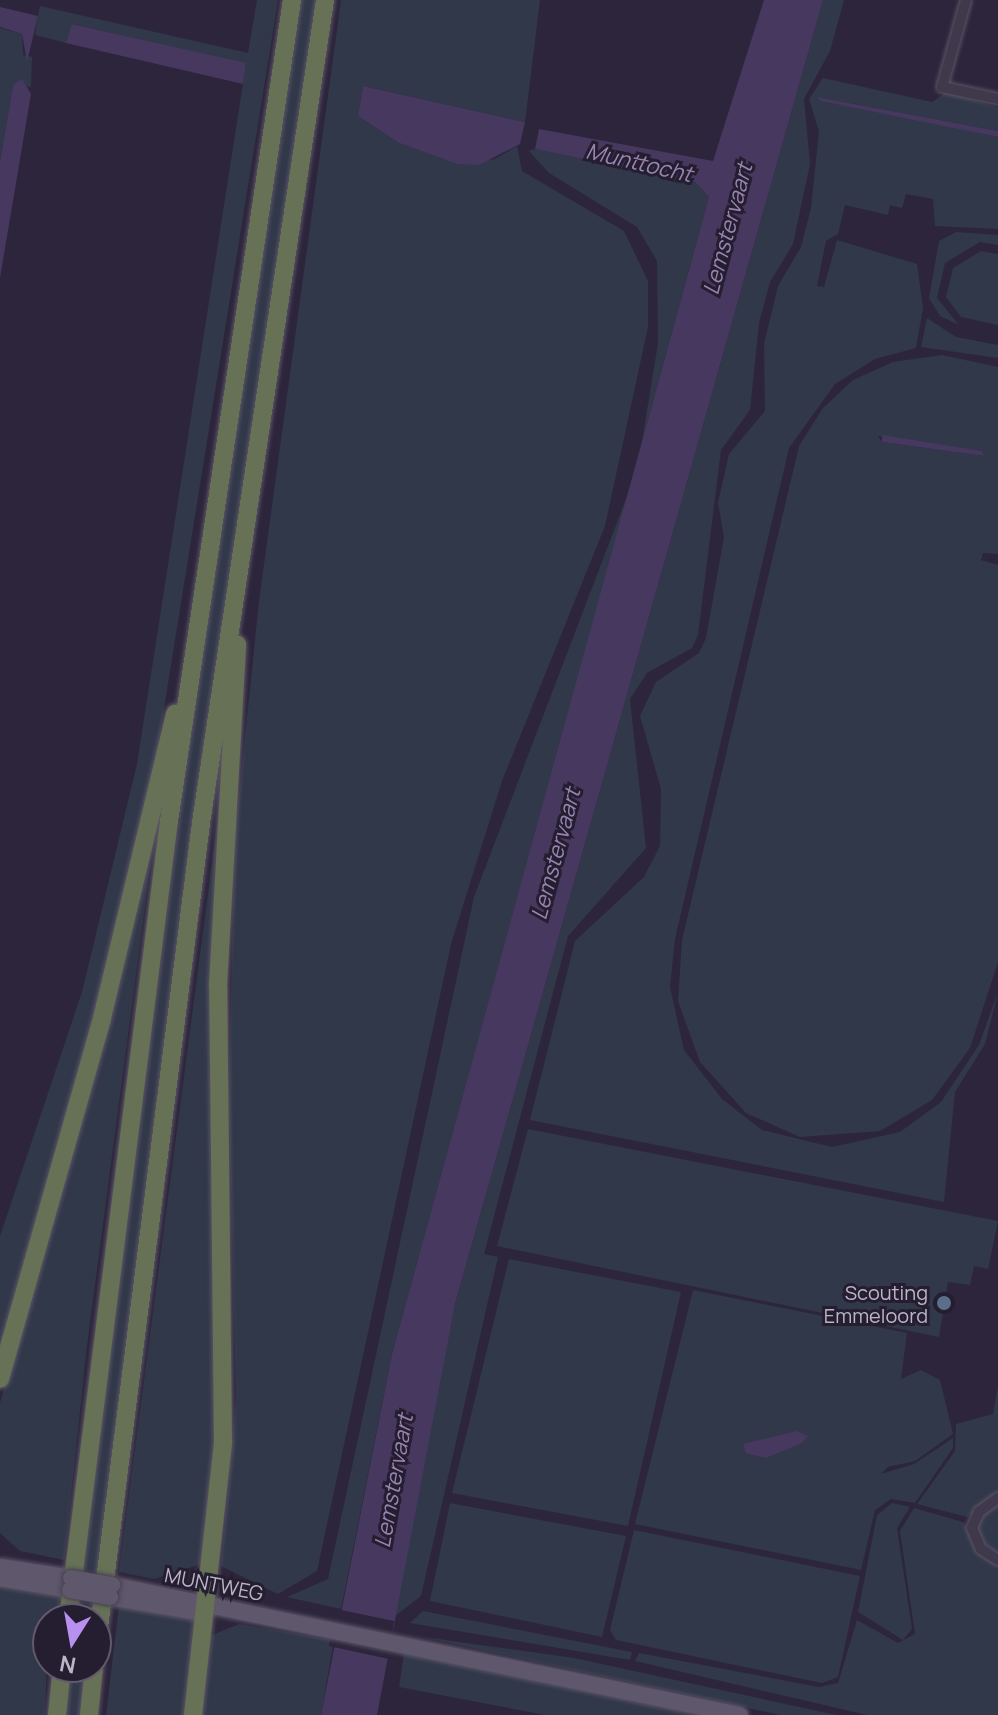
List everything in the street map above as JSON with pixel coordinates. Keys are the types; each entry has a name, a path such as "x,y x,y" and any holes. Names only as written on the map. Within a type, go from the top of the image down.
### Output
{"highway":[{"path":"70,1603 195,642 292,0"},
{"path":"102,1603 244,523 325,0"},
{"path":"193,1715 207,1608 225,1414 220,916 244,523"},
{"path":"0,1379 102,1018 195,642"},
{"path":"57,1715 60,1683"},
{"path":"89,1715 92,1683"}],"main road":[{"name":"MUNTWEG","path":"0,1567 38,1579 419,1648 740,1715"},
{"name":"MUNTWEG","path":"0,1578 38,1579"}],"street":[{"path":"966,0 942,87 998,99"},
{"path":"998,1498 979,1512 972,1528 981,1549 998,1560"}],"shaded area":[{"path":"257,0 278,0 157,752 118,931 0,1354 0,1236 82,992 137,764 246,64 73,24 66,43 35,35 38,16 40,6 248,53"},
{"path":"301,0 316,0 209,708 94,1603 78,1603 194,705"},
{"path":"341,0 540,0 525,122 363,86 358,116 399,143 457,164 495,159 517,146 522,171 624,231 648,281 648,327 605,526 502,781 451,944 317,1571 278,1594 221,1566 236,1399 229,1104 234,844 259,601"},
{"path":"823,0 844,0 830,51 804,99 810,164 793,244 770,282 759,323 750,410 721,450 698,635 692,648 647,673 630,699 646,848 568,936 484,1254 498,1257 421,1596 390,1620 455,1304"},
{"path":"0,28 22,34 23,55 32,57 31,87 13,85 0,162"},
{"path":"823,78 932,102 947,92 998,108 998,131 817,97 998,137 998,229 935,226 933,199 906,194 902,208 890,205 888,215 845,205 838,234 826,241 817,286 824,287 837,240 917,264 923,308 916,348 875,359 835,384 789,448 675,939 670,987 684,1050 722,1099 762,1130 832,1147 900,1132 941,1102 979,1045 998,992 985,1044 955,1092 944,1202 530,1120 575,941 644,877 660,846 661,789 640,716 656,682 699,653 706,638 724,537 718,503 729,454 765,411 764,344 778,286 801,247 811,208 819,131 809,99"},
{"path":"535,149 695,182 709,197 642,441 658,343 657,261 637,227 549,173 529,151"},
{"path":"956,232 998,235 998,245 980,242 945,263 937,298 959,325 940,316 929,298 939,241"},
{"path":"981,251 998,254 998,325 961,317 946,297 953,268"},
{"path":"927,318 956,337 998,345 998,358 921,347"},
{"path":"942,355 998,367 998,554 983,553 981,560 998,565 998,962 970,1048 932,1100 880,1131 800,1137 746,1113 700,1062 678,1001 682,940 799,446 823,408 853,380 893,362","holes":["878,436 981,451 984,456 882,442"]},
{"path":"629,491 392,1354 341,1609 287,1597 328,1579 474,897"},
{"path":"226,756 224,1344 205,1563 154,1579 119,1572"},
{"path":"157,814 87,1346 64,1560 20,1551 0,1533 0,1403"},
{"path":"528,1129 998,1221 988,1269 974,1266 970,1285 948,1282 939,1337 497,1246"},
{"path":"509,1259 681,1292 628,1526 452,1493"},
{"path":"693,1290 907,1333 901,1379 921,1370 940,1380 953,1434 915,1461 888,1467 881,1474 914,1464 953,1438 953,1448 915,1503 891,1499 875,1510 861,1570 635,1524"},
{"path":"998,1386 998,1495 967,1517 917,1504 955,1451 956,1424 993,1414"},
{"path":"998,1502 998,1557 975,1533 980,1514"},
{"path":"450,1503 626,1536 602,1637 430,1601"},
{"path":"892,1503 910,1507 897,1528 912,1629 903,1640 858,1612 877,1515"},
{"path":"914,1508 963,1522 998,1562 998,1715 867,1715 635,1661 639,1653 819,1687 838,1683 857,1620 898,1643 915,1634 900,1531"},
{"path":"634,1530 860,1576 838,1677 822,1683 616,1640 610,1630"},
{"path":"0,1583 60,1594 59,1603 32,1603 32,1683 46,1683 45,1715 0,1715"},
{"path":"119,1605 197,1620 190,1715 106,1715"},
{"path":"423,1611 632,1652 630,1660 410,1623"},
{"path":"239,1624 334,1640 321,1715 197,1715 210,1636"},
{"path":"423,1637 574,1658 836,1715 780,1715"},
{"path":"404,1653 704,1715 545,1715 399,1687"},
{"path":"69,1683 84,1683 81,1715 65,1715"}],"water":[{"path":"764,0 823,0 455,1304 377,1715 321,1715 392,1354 709,197 695,182 535,149 539,129 713,161"},
{"path":"0,7 38,16 27,62 22,34 0,27"},
{"path":"72,24 246,63 243,84 66,43"},
{"path":"22,79 31,94 0,278 0,162 13,85"},
{"path":"363,86 525,122 520,144 479,165 457,164 399,143 358,116"},
{"path":"817,97 998,131 998,137 821,101"},
{"path":"882,435 982,451 984,456 882,442"},
{"path":"797,1431 808,1436 802,1443 766,1458 746,1453 743,1444"}],"pier":[{"path":"336,1609 394,1621 389,1659 329,1646"}],"place":[{"name":"Scouting Emmeloord","path":"944,1303"}],"water label":[{"name":"Munttocht","path":"639,163"},
{"name":"Lemstervaart","path":"728,229"},
{"name":"Lemstervaart","path":"556,854"},
{"name":"Lemstervaart","path":"394,1481"}]}
